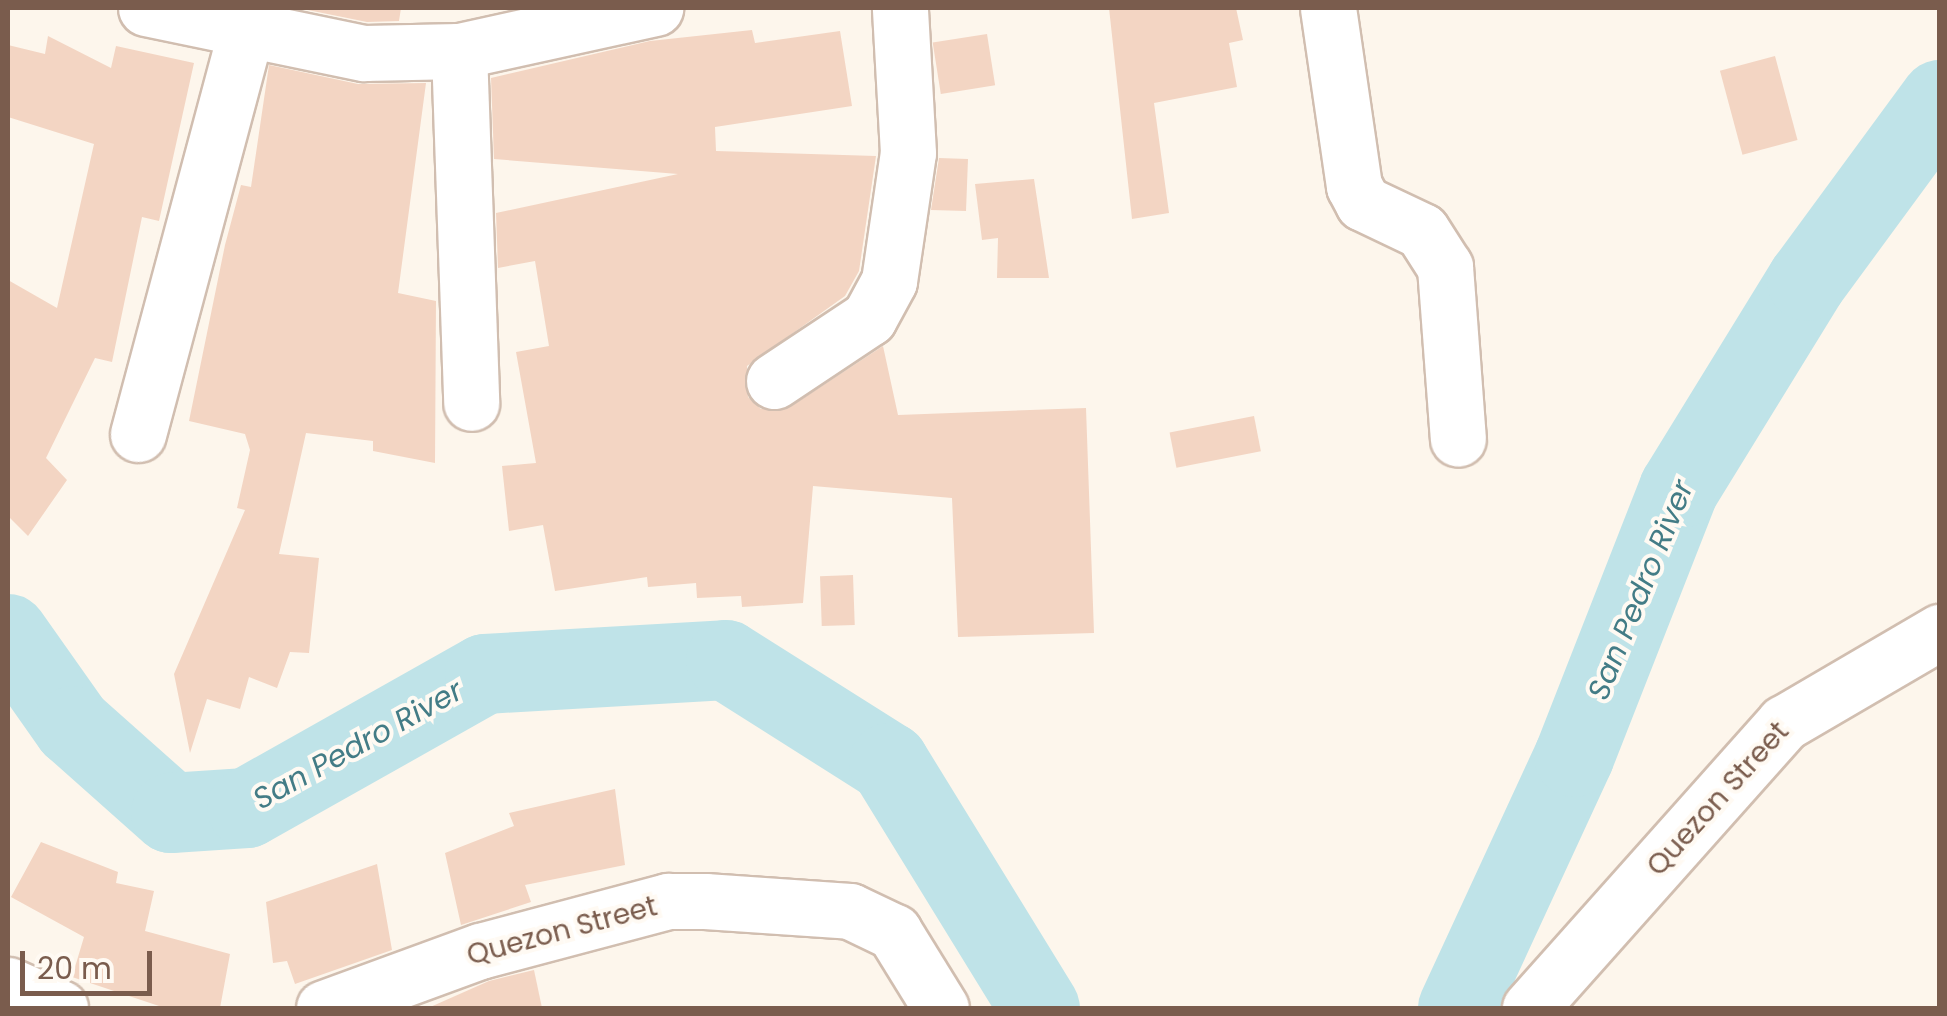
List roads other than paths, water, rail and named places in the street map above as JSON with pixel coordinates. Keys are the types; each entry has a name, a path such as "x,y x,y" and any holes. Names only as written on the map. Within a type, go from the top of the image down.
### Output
{"street":[{"path":"146,8 246,32 364,53 459,50 655,8"},
{"path":"774,380 869,318 888,281 908,154 900,8"},
{"path":"1328,8 1354,186 1363,203 1422,231 1445,267 1458,440"},
{"path":"138,434 246,32"},
{"path":"459,50 470,403"},
{"name":"Quezon Street","path":"1530,1008 1784,723 1940,632"},
{"name":"Quezon Street","path":"324,1008 480,951 668,902 704,901 850,911 894,932 941,1008"},
{"path":"8,985 60,1008"}],"waterway":[{"name":"San Pedro River","path":"1458,1008 1574,757 1679,489 1807,281 1940,100"},
{"name":"San Pedro River","path":"8,634 73,726 171,813 247,808 485,674 726,660 889,763 1040,1008"}]}
